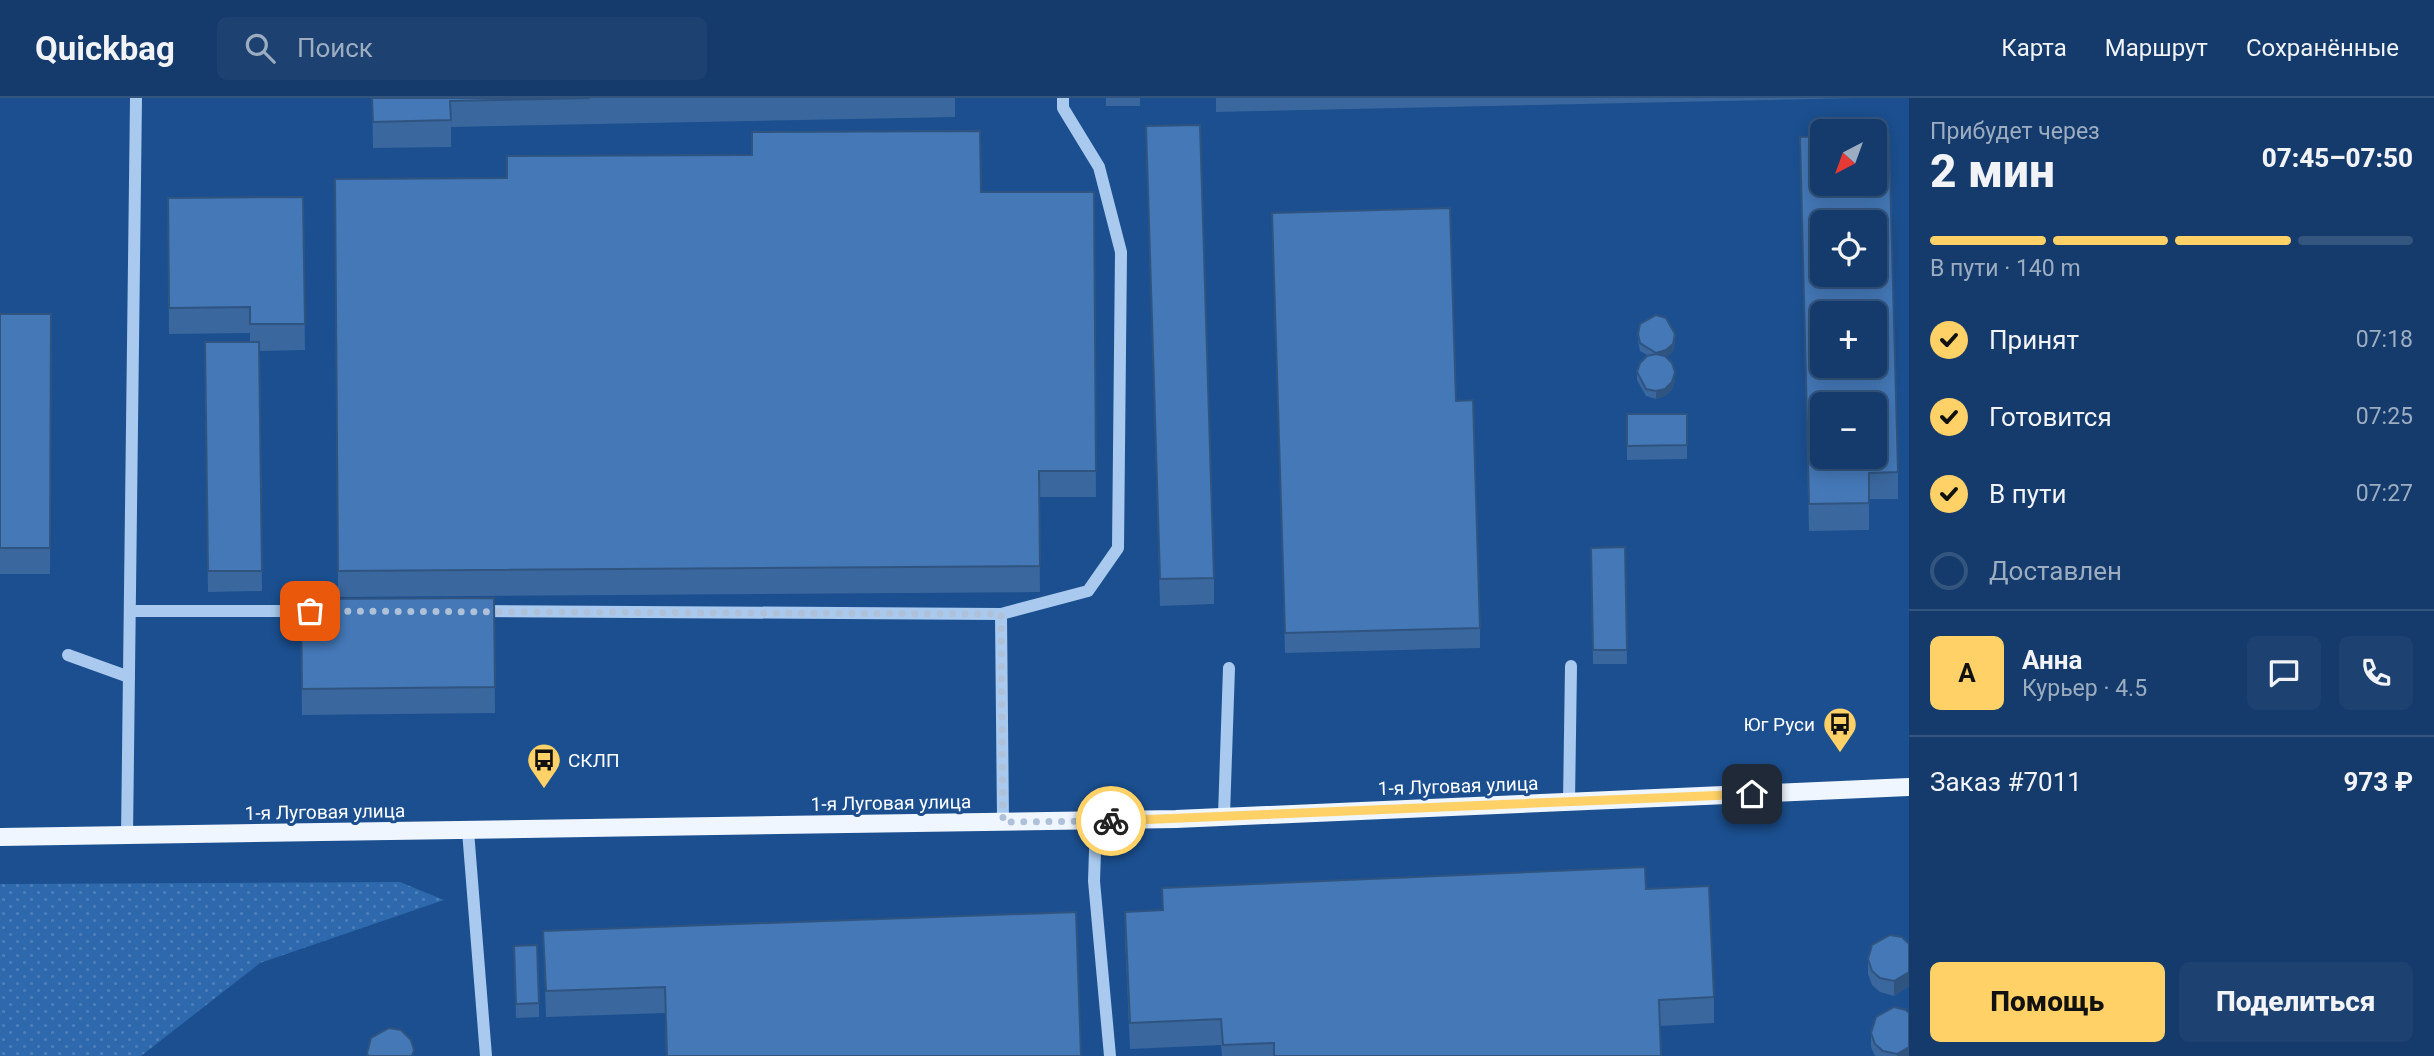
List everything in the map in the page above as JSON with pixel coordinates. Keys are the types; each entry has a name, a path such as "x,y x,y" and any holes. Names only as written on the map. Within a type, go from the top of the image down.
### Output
{"main road":[{"name":"1-я Луговая улица","path":"0,837 1096,821 1909,787"}],"street":[{"path":"127,836 135,98"},
{"path":"462,611 1001,614 1088,591 1118,548 1121,251 1099,167 1063,108 1063,98"},
{"path":"130,611 324,611"},
{"path":"1001,614 1003,822"},
{"path":"68,655 129,677"},
{"path":"1569,802 1571,666"},
{"path":"1224,815 1229,668"},
{"path":"1096,821 1094,881 1110,1056"},
{"path":"468,831 486,1056"}],"shaded area":[{"path":"400,882 444,900 260,963 141,1056 0,1056 0,884"}],"building":[{"path":"372,98 590,98 450,101 451,120 373,122"},
{"path":"1200,125 1214,578 1160,579 1146,126"},
{"path":"980,131 981,192 1094,192 1096,471 1039,471 1040,566 338,571 335,179 507,178 507,156 752,155 752,132"},
{"path":"1889,135 1898,472 1869,473 1869,503 1809,504 1800,137 1810,137 1810,196 1887,196"},
{"path":"303,197 305,324 250,324 250,307 169,308 168,198"},
{"path":"1450,208 1456,401 1473,400 1480,628 1285,633 1272,213"},
{"path":"0,314 51,314 50,548 0,548"},
{"path":"1656,315 1666,318 1675,334 1673,344 1656,353 1640,343 1638,334 1640,324"},
{"path":"205,342 259,342 262,571 208,571"},
{"path":"1647,356 1665,356 1672,363 1675,372 1672,382 1665,389 1656,391 1646,389 1637,372 1640,363"},
{"path":"1627,414 1687,414 1687,445 1627,446"},
{"path":"1625,547 1627,650 1593,650 1591,548"},
{"path":"494,598 495,687 302,689 301,599"},
{"path":"1645,867 1646,889 1709,886 1714,997 1659,1000 1661,1056 1274,1056 1274,1043 1223,1045 1221,1019 1130,1023 1125,912 1163,910 1162,888"},
{"path":"1076,912 1081,1056 667,1056 665,987 546,991 543,931"},
{"path":"1890,935 1902,937 1909,944 1909,972 1894,981 1880,978 1872,971 1868,959 1872,945"},
{"path":"537,945 539,1003 516,1004 514,946"},
{"path":"1894,1007 1909,1013 1909,1047 1897,1054 1883,1051 1875,1044 1871,1033 1876,1017"},
{"path":"389,1028 401,1030 411,1040 414,1050 412,1056 368,1056 371,1038"}],"way so far":[{"path":"310,611 1001,614 1003,822 1111,821"}],"place":[{"name":"Юг Руси","path":"1840,754"},
{"name":"СКЛП","path":"544,790"}],"route":[{"path":"1111,821 1752,794"}]}
